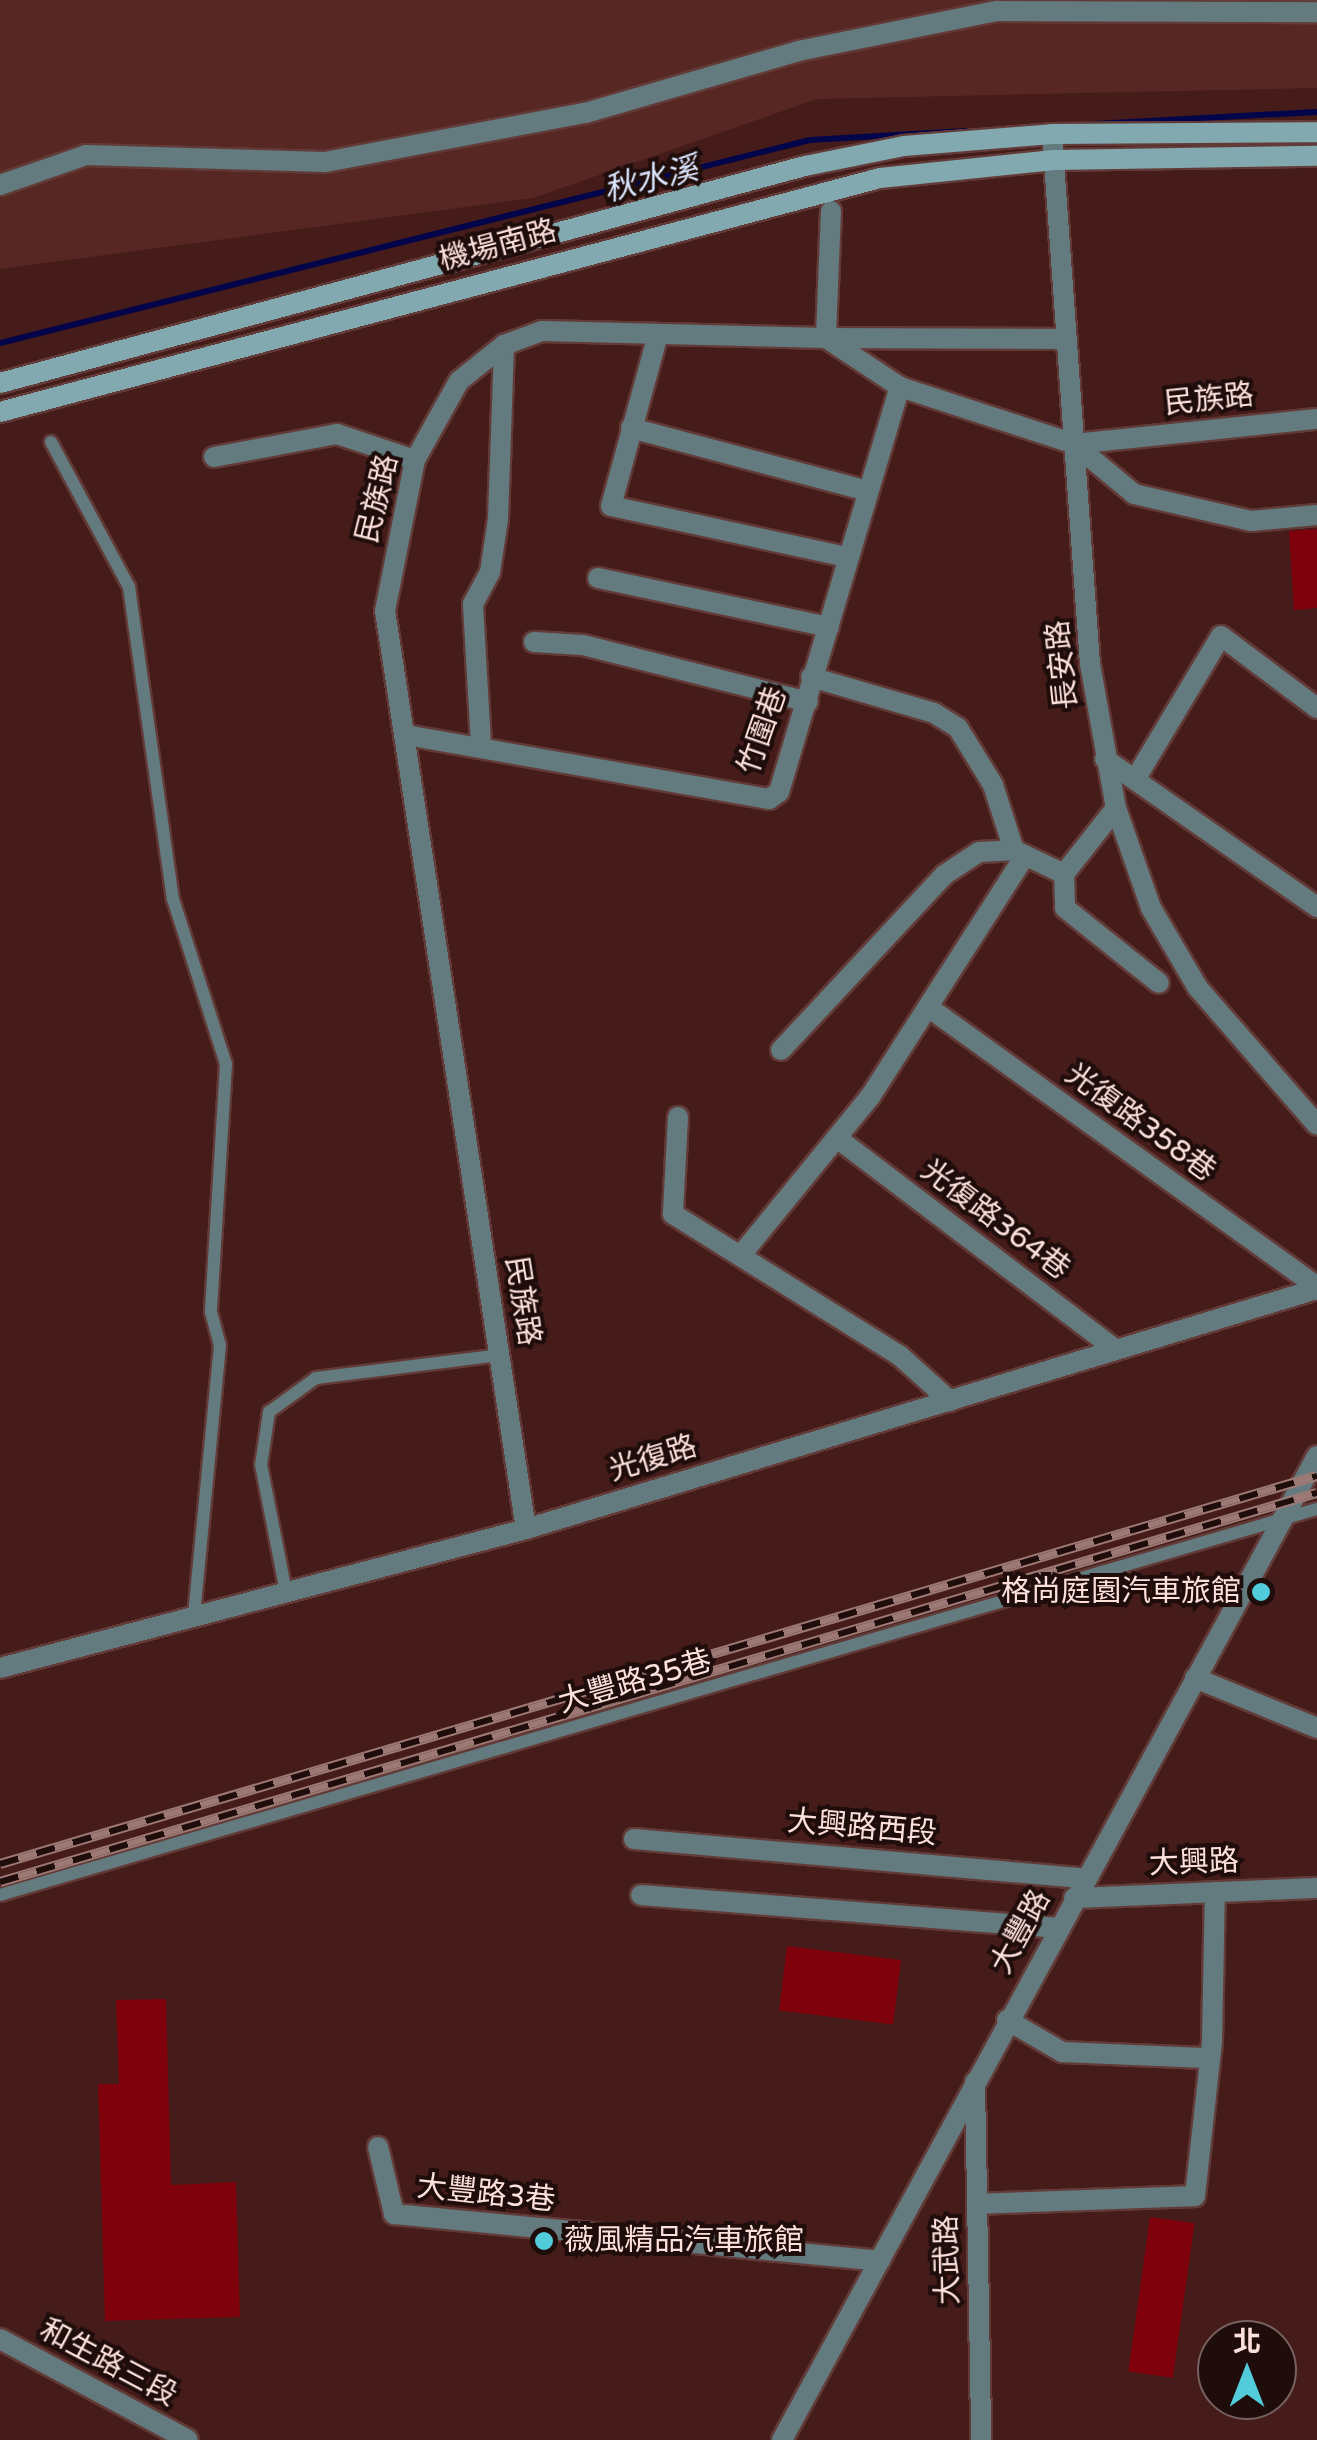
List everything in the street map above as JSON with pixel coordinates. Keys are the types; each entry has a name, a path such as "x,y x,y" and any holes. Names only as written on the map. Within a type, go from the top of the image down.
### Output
{"street":[{"path":"0,186 86,155 325,162 585,113 798,51 996,10 1317,12"},
{"name":"機場南路","path":"0,383 804,166 904,146 1052,134 1317,132"},
{"name":"長安路","path":"1052,134 1074,444 1105,758 1116,808 1151,908 1198,988 1317,1125"},
{"name":"機場南路","path":"0,412 804,194 880,178 1054,160 1317,156"},
{"path":"831,211 826,338 1067,340"},
{"name":"民族路","path":"526,1529 386,611 415,460 459,381 504,344 542,331 658,338 826,338 900,387 1074,444 1317,419"},
{"path":"658,338 611,506 847,557"},
{"path":"482,744 473,604 490,572 498,519 504,344"},
{"name":"竹圍巷","path":"406,734 482,744 769,798 779,792 900,387"},
{"path":"632,428 867,491"},
{"path":"214,457 337,434 415,460"},
{"path":"1074,444 1134,494 1251,521 1317,514"},
{"path":"598,578 829,627"},
{"path":"1136,778 1221,636 1317,708"},
{"path":"534,642 584,645 808,702"},
{"path":"812,678 934,713 958,728 992,785 1019,853"},
{"path":"1105,758 1317,907"},
{"path":"1116,808 1064,874 1065,908 1160,983"},
{"path":"781,1050 944,874 979,852 1019,853 1064,874"},
{"path":"740,1255 837,1138 928,1007 1019,853"},
{"name":"光復路358巷","path":"928,1007 1317,1288"},
{"path":"678,1117 668,1205 899,1355 950,1401"},
{"name":"光復路364巷","path":"837,1138 1116,1350"},
{"name":"光復路","path":"0,1668 526,1529 1317,1288"},
{"name":"大豐路","path":"782,2440 1056,1928 1317,1456"},
{"path":"1195,1678 1317,1728"},
{"name":"大興路西段","path":"634,1839 1084,1878"},
{"name":"大興路","path":"1074,1898 1317,1888"},
{"path":"978,2204 1195,2196 1215,1892"},
{"path":"640,1896 1056,1928"},
{"path":"1007,2020 1062,2052 1205,2058"},
{"name":"大武路","path":"975,2079 982,2440"},
{"name":"大豐路3巷","path":"378,2147 394,2214 880,2260"},
{"name":"和生路三段","path":"0,2339 188,2440"}],"lane":[{"path":"51,442 128,587 174,898 226,1064 211,1312 220,1346 194,1616"},
{"path":"286,1592 261,1465 269,1412 316,1378 381,1376 500,1355"},
{"name":"大豐路35巷","path":"0,1894 1317,1509"}],"shaded area":[{"path":"0,0 1317,0 1317,88 817,99 533,198 0,269"}],"building":[{"path":"1317,529 1317,608 1294,610 1289,531"},
{"path":"787,1946 901,1960 893,2025 779,2011"},
{"path":"166,1999 171,2185 236,2182 240,2317 105,2321 98,2084 119,2084 116,2000"},
{"path":"1150,2217 1195,2223 1173,2378 1128,2371"}],"waterway":[{"name":"秋水溪","path":"1094,124 1317,112"},
{"name":"秋水溪","path":"0,343 810,140 966,131"}],"railway":[{"path":"0,1864 1317,1476"},
{"path":"0,1882 1317,1493"}],"place":[{"name":"格尚庭園汽車旅館","path":"1261,1592"},
{"name":"薇風精品汽車旅館","path":"544,2241"}]}
